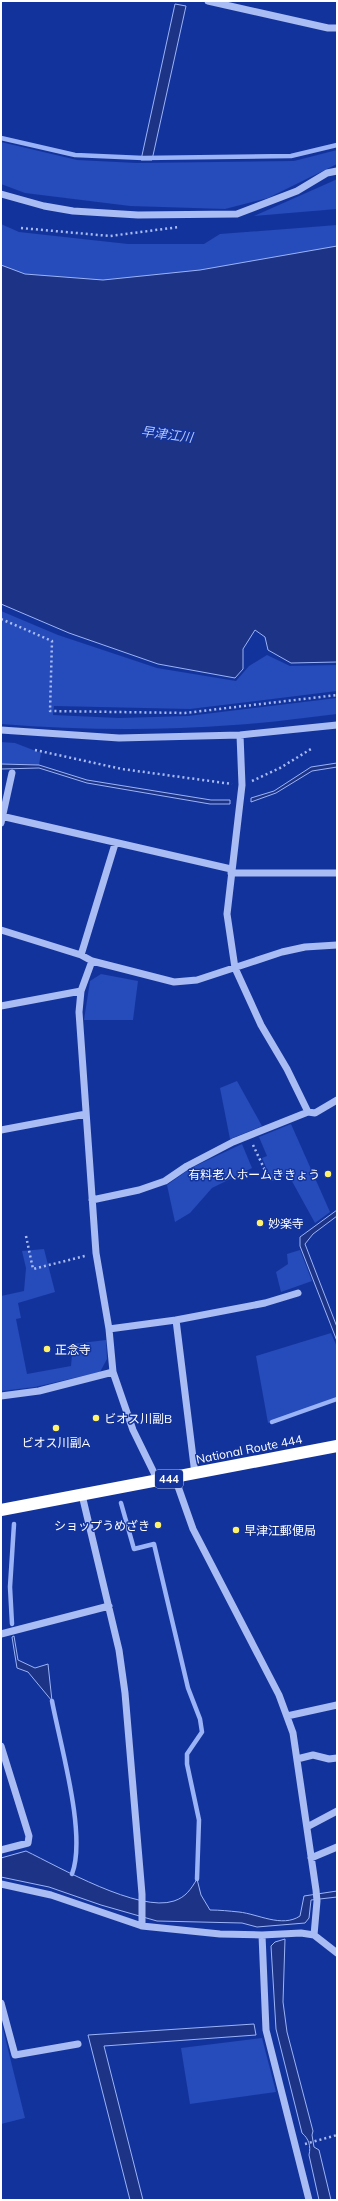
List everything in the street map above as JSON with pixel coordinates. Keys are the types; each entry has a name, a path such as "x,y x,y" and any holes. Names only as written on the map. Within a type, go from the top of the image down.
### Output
{"highway":[{"name":"National Route 444","path":"1,1510 82,1496 337,1446"}],"street":[{"path":"208,1 328,28 337,28"},
{"path":"1,194 44,206 74,211 138,215 237,214 297,191 327,173 337,171"},
{"path":"1,730 118,738 240,735 337,725"},
{"path":"240,735 242,785 227,914 235,968 261,1025 287,1069 308,1112"},
{"path":"12,773 2,819 231,871 337,873"},
{"path":"81,955 115,844"},
{"path":"1,930 81,955 92,960 174,982 197,980 282,952 305,947 337,945"},
{"path":"92,960 80,991 79,1012 96,1253 109,1329 113,1372 133,1430 158,1481"},
{"path":"1,1006 80,991"},
{"path":"92,1200 139,1190 165,1181 187,1166 249,1136 308,1112 315,1113 337,1100"},
{"path":"1,1130 86,1114"},
{"path":"109,1329 176,1320 265,1303 298,1293"},
{"path":"176,1320 196,1474"},
{"path":"1,1396 39,1391 113,1372"},
{"path":"175,1478 193,1529 280,1695 293,1734 316,1890 317,1901 314,1935"},
{"path":"82,1496 119,1650 125,1693 142,1894 142,1926"},
{"path":"1,1634 109,1606"},
{"path":"287,1716 337,1705"},
{"path":"1,1746 29,1836 28,1843 1,1850"},
{"path":"297,1759 313,1755 329,1760 337,1758"},
{"path":"307,1827 337,1811"},
{"path":"311,1858 337,1847"},
{"path":"1,1884 50,1895 142,1926 175,1931 262,1935 301,1933 314,1935 337,1953"},
{"path":"262,1935 266,2030 309,2200"},
{"path":"1,2002 16,2055 78,2044"}],"path":[{"path":"21,228 110,236 183,227"},
{"path":"1,619 52,641 50,711 185,713 337,695"},
{"path":"35,750 122,768 242,785 280,768 311,749"},
{"path":"249,1136 270,1181"},
{"path":"26,1236 33,1269 96,1253"},
{"path":"306,2144 337,2135"}],"shaded area":[{"path":"1,142 77,160 137,163 294,161 337,150 337,164 268,198 225,209 130,206 25,193 1,184"},
{"path":"337,179 337,209 254,216 333,181"},
{"path":"1,224 19,232 128,244 204,244 220,234 337,225 337,287 1,292"},
{"path":"1,611 58,635 157,668 236,681 249,666 267,655 290,666 337,665 337,691 190,709 54,706 53,715 119,718 188,716 337,698 337,714 260,723 147,729 88,729 1,724"},
{"path":"1,742 15,743 41,753 39,765 1,764"},
{"path":"101,974 138,981 133,1020 84,1020 90,981"},
{"path":"237,1081 262,1126 230,1139 220,1088"},
{"path":"291,1124 330,1212 315,1223 288,1174 272,1181 262,1158 267,1156 259,1137"},
{"path":"242,1144 252,1168 212,1188 190,1213 175,1222 167,1185 191,1168"},
{"path":"44,1249 55,1292 18,1303 21,1318 16,1319 27,1374 71,1366 73,1344 106,1340 107,1359 100,1372 35,1387 1,1391 1,1296 24,1291 26,1268 22,1251"},
{"path":"300,1250 312,1281 281,1292 276,1272 288,1264 287,1254"},
{"path":"331,1333 337,1347 337,1397 268,1423 256,1356"},
{"path":"1,2021 25,2118 1,2124"},
{"path":"262,2038 276,2092 190,2104 181,2048"}],"water":[{"path":"175,4 186,6 152,160 141,160"},
{"name":"早津江川","path":"337,246 337,662 291,663 268,650 265,637 255,630 243,649 243,669 235,678 158,664 69,633 1,604 1,265 25,274 103,280 200,270"},
{"path":"337,763 337,767 312,771 276,793 251,802 251,798 274,791 311,767"},
{"path":"1,764 39,765 87,780 211,800 230,800 230,804 210,804 87,783 39,768 1,769"},
{"path":"337,1210 337,1216 313,1234 305,1244 337,1327 337,1341 300,1246 300,1237"},
{"path":"14,1636 18,1660 35,1668 48,1664 52,1701 28,1672 17,1668 12,1637"},
{"path":"26,1851 78,1877 120,1895 159,1903 174,1901 185,1895 197,1879 201,1895 210,1910 246,1913 278,1921 286,1921 300,1916 304,1896 337,1891 337,1897 311,1900 309,1918 305,1923 257,1927 242,1923 157,1921 101,1905 49,1887 1,1877 1,1858"},
{"path":"285,1939 283,2002 287,2032 313,2131 312,2135 314,2147 319,2150 331,2200 319,2200 309,2155 309,2143 302,2133 276,2029 271,1946 275,1942"},
{"path":"254,2024 256,2035 104,2046 143,2200 130,2200 88,2035"}],"waterway":[{"path":"1,138 75,155 143,158 291,156 337,145"},
{"path":"272,1422 337,1399"},
{"path":"121,1503 134,1549 154,1544 188,1688 200,1719 202,1732 187,1754 187,1764 199,1820 197,1879"},
{"path":"12,1624 10,1587 14,1524"},
{"path":"52,1701 71,1789 74,1813 76,1857 72,1874"}],"place":[{"name":"有料老人ホームききょう","path":"328,1174"},
{"name":"妙楽寺","path":"260,1223"},
{"name":"正念寺","path":"47,1349"},
{"name":"ビオス川副B","path":"96,1418"},
{"name":"ビオス川副A","path":"56,1428"},
{"name":"ショップうめざき","path":"158,1525"},
{"name":"早津江郵便局","path":"236,1530"}]}
